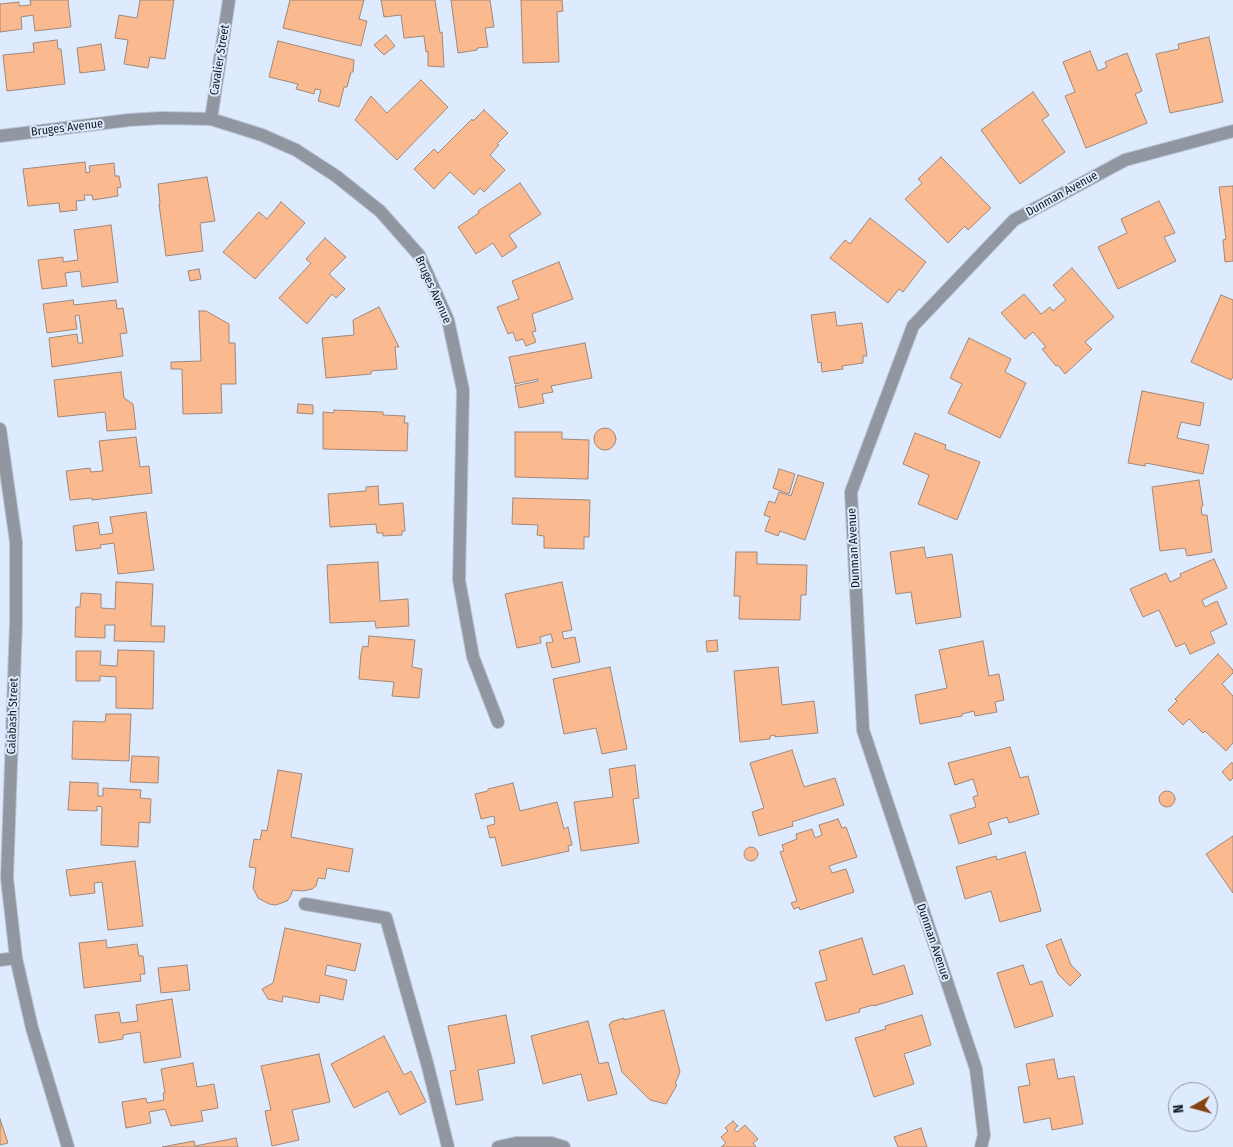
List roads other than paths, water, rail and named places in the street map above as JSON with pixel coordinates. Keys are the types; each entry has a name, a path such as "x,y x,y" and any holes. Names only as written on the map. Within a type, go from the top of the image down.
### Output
{"street":[{"name":"Cavalier Street","path":"212,119 229,0"},
{"name":"Bruges Avenue","path":"0,136 129,120 162,118 212,119 262,135 296,150 336,176 380,211 419,255 448,320 463,390 459,580 473,657 498,722"},
{"name":"Dunman Avenue","path":"980,1147 984,1135 976,1069 863,730 851,492 913,326 1014,220 1125,160 1233,131"},
{"name":"Calabash Street","path":"0,429 16,542 16,632 7,878 16,958 32,1028 68,1147"},
{"path":"305,904 386,918 428,1063 448,1147"},
{"path":"0,960 16,958"},
{"path":"498,1147 516,1143 552,1143 564,1147"}]}
